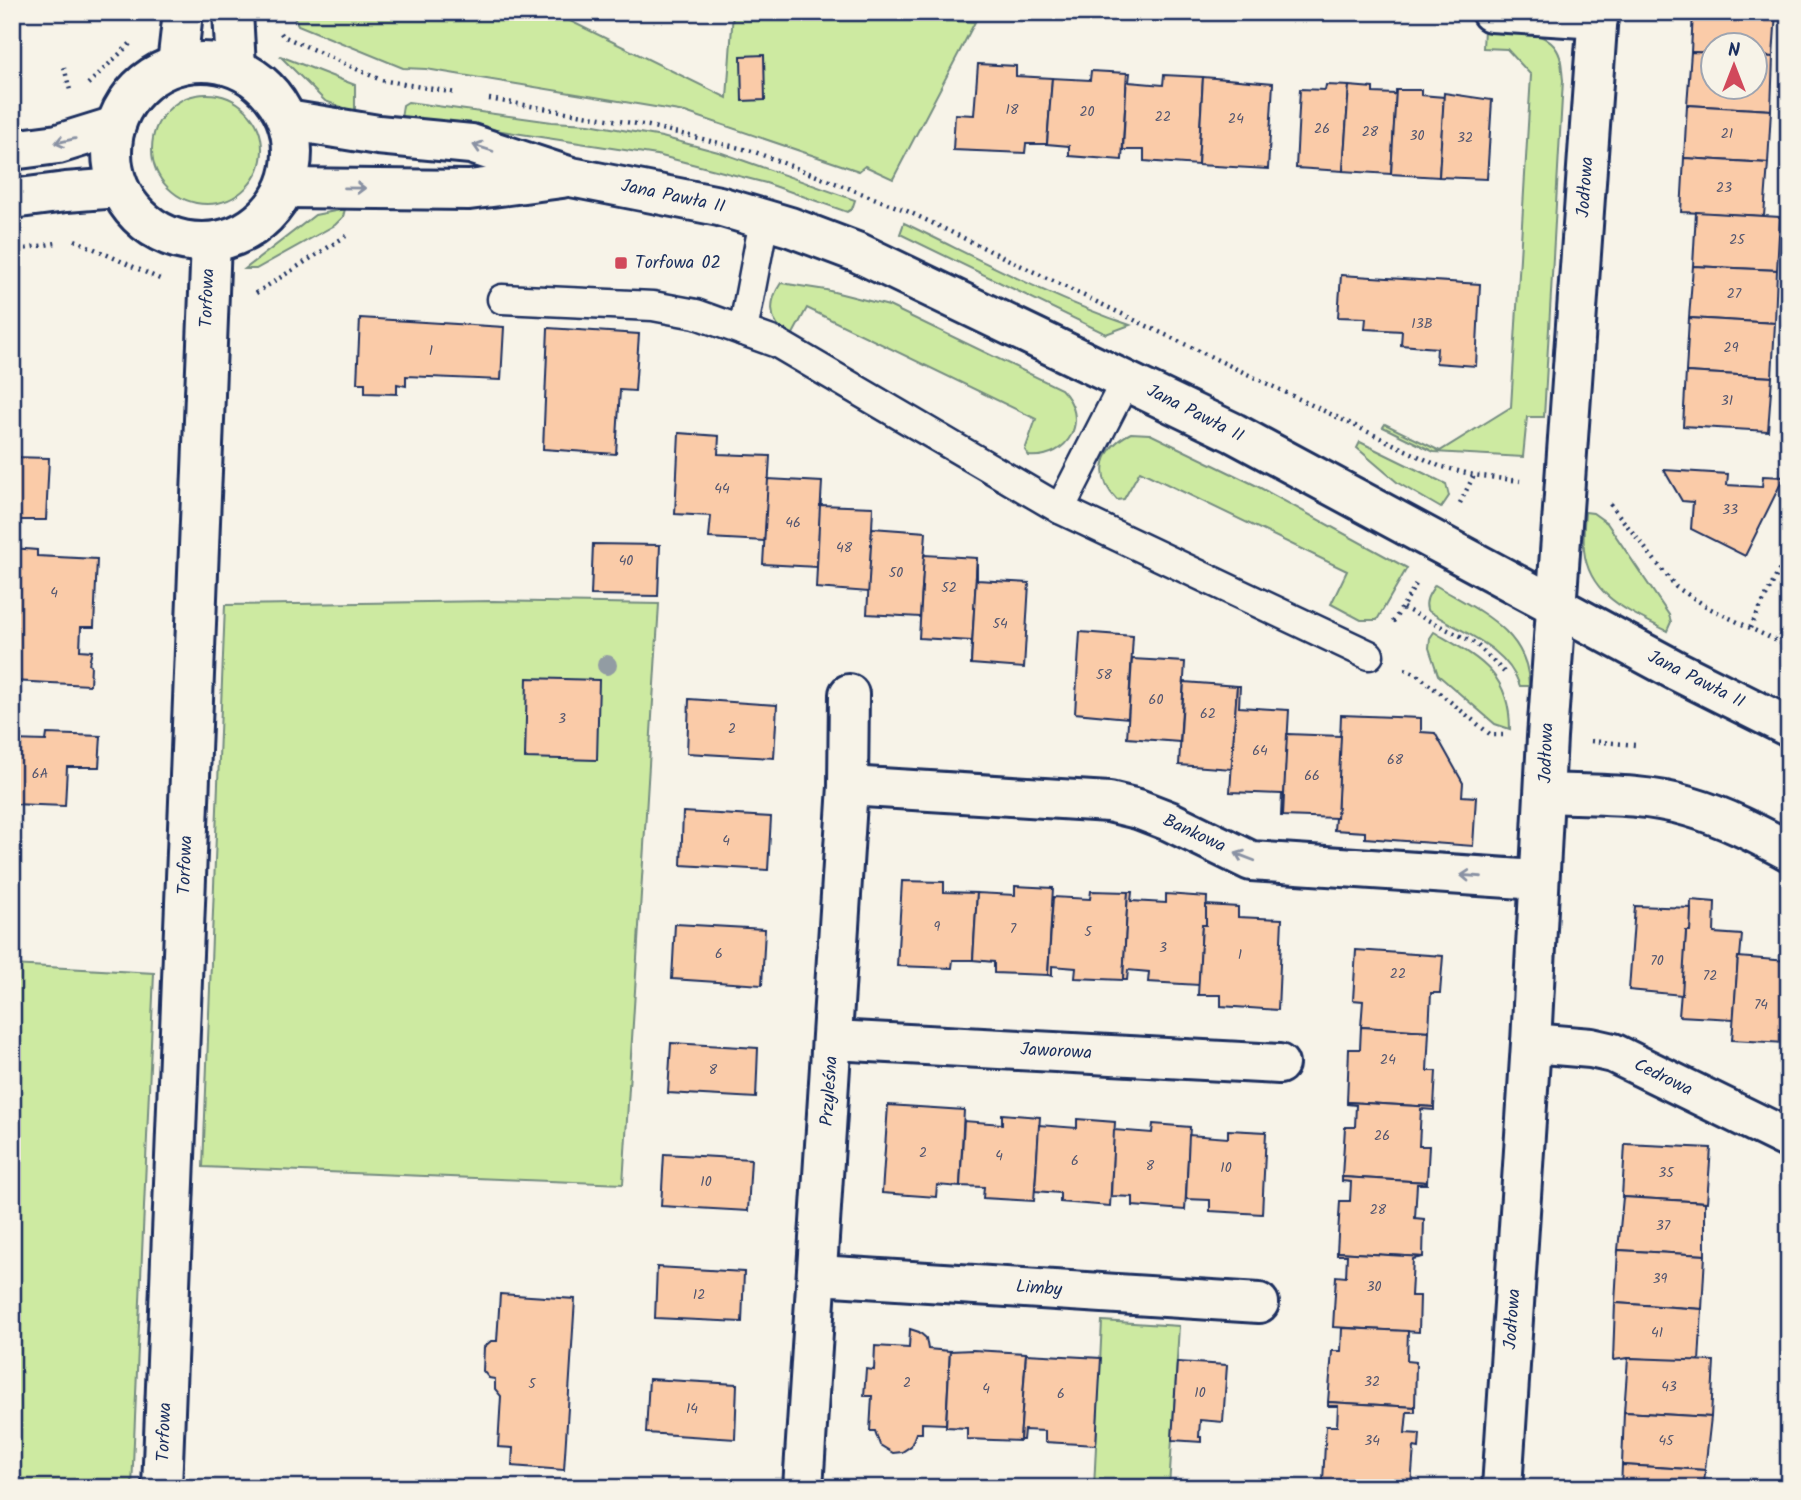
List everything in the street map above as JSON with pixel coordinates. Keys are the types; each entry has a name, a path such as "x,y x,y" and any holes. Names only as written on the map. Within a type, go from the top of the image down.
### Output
{"street":[{"path":"177,65 183,12"},
{"path":"233,12 236,67"},
{"path":"1491,12 1598,15"},
{"name":"Jodłowa","path":"1502,1488 1546,793 1547,737 1598,15"},
{"path":"208,62 236,67 262,84 287,120 292,155 291,172 286,187 265,217 240,234 211,242 176,238 155,230 128,205 118,188 112,162 116,126 127,101 149,79 177,65 208,62"},
{"name":"Jana Pawła II","path":"287,120 364,133 471,144 571,177 678,197 764,220 859,253 1234,433 1558,608 1789,727"},
{"path":"12,150 58,144 116,126"},
{"name":"Jana Pawła II","path":"286,187 469,190 571,177"},
{"path":"12,199 118,188"},
{"name":"Torfowa","path":"162,1488 211,242"},
{"name":"Przyleśna","path":"803,1488 848,786 849,694"},
{"name":"Bankowa","path":"848,786 1109,802 1169,821 1251,861 1539,880"},
{"path":"1546,793 1634,796 1688,806 1748,830 1789,851"},
{"name":"Jaworowa","path":"833,1040 1279,1064"},
{"name":"Cedrowa","path":"1531,1043 1591,1048 1613,1053 1789,1139"},
{"name":"Limby","path":"818,1275 1259,1303"}],"lane":[{"path":"743,331 764,220"},
{"path":"502,299 653,306 696,314 777,343 1060,509 1369,655"},
{"path":"1060,509 1126,380"}],"path":[{"path":"64,67 68,90 73,98 130,45 137,35"},
{"path":"246,294 255,294 349,235"},
{"path":"12,251 76,240 173,286"},
{"path":"1750,628 1789,551"},
{"path":"1369,655 1415,673 1491,734 1504,735"}],"green space":[{"path":"292,12 552,12 727,98 733,12 787,12 975,22 893,179 865,166 859,171 685,112 426,69 403,68 298,25"},
{"path":"1484,29 1528,32 1548,40 1560,57 1563,80 1544,417 1527,417 1523,457 1434,452 1383,427 1385,424 1440,451 1511,407 1531,75 1507,49 1483,48"},
{"path":"280,56 355,85 355,112 325,101"},
{"path":"207,94 228,98 246,110 258,128 262,149 258,170 246,188 228,200 207,204 186,200 168,188 156,170 152,149 156,128 168,110 186,98"},
{"path":"408,102 552,122 589,124 662,137 722,153 855,200 852,209 847,212 766,183 657,155 431,120 401,118 403,105"},
{"path":"345,209 343,217 335,225 256,269 245,269 315,215"},
{"path":"904,223 1044,290 1130,325 1106,334 900,234"},
{"path":"781,283 826,290 889,306 1061,389 1070,401 1074,413 1075,424 1071,435 1065,444 1055,451 1029,456 1025,450 1036,419 807,308 793,334 785,334 776,323 772,310 774,296"},
{"path":"1131,433 1150,434 1255,485 1407,568 1377,620 1361,620 1331,604 1347,571 1140,471 1124,499 1117,500 1105,481 1104,462 1113,446"},
{"path":"1360,442 1446,484 1449,496 1441,508 1398,483 1357,448"},
{"path":"1585,512 1593,513 1607,523 1669,615 1671,622 1667,631 1614,601 1594,580 1584,550"},
{"path":"1435,585 1483,613 1510,636 1527,667 1529,686 1520,686 1504,660 1481,641 1427,610 1427,600"},
{"path":"493,601 659,604 623,1184 203,1167 225,605"},
{"path":"1434,632 1477,659 1498,680 1509,710 1510,729 1495,724 1438,675 1429,648"},
{"path":"12,965 154,973 132,1488 12,1488"},
{"path":"1102,1321 1179,1326 1169,1488 1094,1488"},
{"path":"192,1481 317,1488 192,1488"}],"building":[{"path":"1693,12 1776,12 1773,57 1770,57 1770,32 1700,32 1700,52 1691,52"},
{"path":"1691,52 1700,52 1700,102 1770,102 1770,57 1773,57 1771,110 1687,105"},
{"path":"764,55 765,100 742,101 741,56"},
{"path":"978,64 1016,66 1016,76 1052,78 1047,144 1026,144 1025,153 953,150 955,114 974,115"},
{"path":"1091,71 1127,73 1122,160 1069,156 1069,146 1047,144 1052,78 1090,80"},
{"path":"1127,73 1130,73 1129,82 1163,85 1164,75 1203,77 1198,165 1144,161 1144,150 1123,150"},
{"path":"1203,77 1273,83 1268,169 1198,165"},
{"path":"1326,85 1349,86 1343,171 1296,168 1300,89 1325,90"},
{"path":"1349,86 1373,88 1373,93 1396,94 1391,174 1343,171"},
{"path":"1396,90 1421,90 1421,95 1444,97 1439,177 1391,174"},
{"path":"1444,93 1492,100 1487,179 1439,177"},
{"path":"1687,105 1771,110 1768,163 1684,158"},
{"path":"1684,158 1768,163 1764,216 1681,212"},
{"path":"1696,212 1780,217 1777,270 1693,266"},
{"path":"1693,266 1777,270 1775,323 1689,318"},
{"path":"1341,275 1480,284 1476,366 1436,363 1437,348 1401,345 1402,331 1365,329 1366,318 1338,317"},
{"path":"360,318 504,327 501,380 406,376 406,386 397,384 397,394 365,393 365,383 357,383"},
{"path":"1689,318 1775,323 1772,377 1686,372"},
{"path":"548,328 639,334 635,391 620,390 616,454 543,449"},
{"path":"1686,372 1772,377 1768,431 1683,426"},
{"path":"679,433 719,436 718,454 770,456 765,541 709,538 711,516 675,514"},
{"path":"12,457 49,458 46,520 12,520"},
{"path":"1664,470 1728,474 1727,485 1762,487 1763,476 1784,477 1745,556 1691,529 1693,502 1682,501"},
{"path":"768,479 822,482 817,567 763,564"},
{"path":"820,505 873,507 869,592 816,588"},
{"path":"872,528 926,532 920,617 867,614"},
{"path":"593,544 660,545 658,596 591,595"},
{"path":"12,548 37,550 37,556 97,559 94,627 81,627 80,650 92,651 89,664 90,685 12,681"},
{"path":"924,555 977,558 971,664 972,641 919,638"},
{"path":"977,558 977,580 1029,583 1024,668 971,664"},
{"path":"1080,632 1133,636 1128,718 1075,713"},
{"path":"1132,659 1185,662 1180,742 1127,738"},
{"path":"527,678 599,680 597,760 525,758"},
{"path":"1184,682 1237,686 1232,769 1179,765"},
{"path":"1237,686 1240,686 1239,707 1289,710 1283,816 1282,794 1230,792"},
{"path":"689,699 777,705 774,758 687,753"},
{"path":"1341,715 1421,718 1421,732 1435,733 1463,783 1462,796 1476,797 1473,846 1365,838 1365,832 1334,830 1337,818"},
{"path":"47,734 101,736 99,767 67,767 65,806 12,804 12,740 46,741"},
{"path":"1287,734 1341,736 1337,818 1283,816"},
{"path":"683,812 771,817 768,870 681,865"},
{"path":"902,881 944,882 944,892 977,893 973,960 953,960 952,968 897,966"},
{"path":"1015,886 1053,888 1048,975 994,973 994,962 973,960 977,893 1015,895"},
{"path":"1091,891 1128,892 1123,980 1075,978 1076,968 1052,966 1052,976 1048,975 1053,897 1090,899"},
{"path":"1128,892 1132,892 1131,901 1166,903 1166,894 1207,897 1206,925 1202,925 1199,985 1148,982 1149,972 1128,970 1127,980 1123,980"},
{"path":"1691,900 1715,902 1714,933 1742,935 1734,1019 1679,1016 1686,931 1690,931"},
{"path":"1206,905 1238,907 1238,917 1282,919 1278,1010 1221,1006 1221,995 1198,995 1202,925 1206,925"},
{"path":"1635,906 1691,908 1690,931 1686,931 1682,995 1629,990"},
{"path":"675,924 765,929 762,985 672,979"},
{"path":"1356,950 1443,956 1440,993 1431,993 1429,1031 1361,1027 1363,1001 1353,1000"},
{"path":"1738,957 1789,961 1786,1043 1732,1040"},
{"path":"1789,990 1789,1067 1784,1067"},
{"path":"1361,1027 1429,1031 1427,1071 1436,1071 1434,1107 1347,1102 1349,1049 1360,1049"},
{"path":"671,1043 758,1048 756,1098 668,1093"},
{"path":"1347,1102 1434,1107 1434,1110 1421,1109 1419,1146 1429,1146 1427,1182 1342,1177 1345,1127 1355,1127 1356,1105"},
{"path":"888,1105 964,1110 960,1187 937,1185 936,1197 882,1193"},
{"path":"1002,1114 1040,1117 1034,1201 983,1198 984,1187 960,1186 964,1121 1002,1124"},
{"path":"1077,1119 1115,1122 1110,1206 1060,1202 1060,1193 1035,1191 1039,1125 1077,1128"},
{"path":"1153,1124 1190,1127 1185,1210 1133,1206 1133,1197 1111,1196 1114,1130 1152,1133"},
{"path":"1228,1130 1266,1132 1262,1214 1210,1211 1210,1200 1186,1199 1189,1135 1228,1138"},
{"path":"1625,1144 1711,1148 1707,1202 1622,1197"},
{"path":"664,1154 751,1159 748,1211 661,1206"},
{"path":"1342,1177 1427,1182 1417,1184 1415,1218 1424,1219 1423,1257 1337,1252 1340,1201 1350,1201 1351,1182 1342,1181"},
{"path":"1623,1197 1705,1202 1705,1255 1618,1250"},
{"path":"1618,1250 1705,1255 1702,1309 1615,1303"},
{"path":"1337,1252 1423,1257 1413,1259 1411,1296 1420,1296 1419,1332 1333,1327 1336,1276 1346,1277 1347,1255 1337,1255"},
{"path":"657,1267 744,1272 742,1322 655,1318"},
{"path":"500,1294 575,1299 564,1470 512,1466 513,1448 498,1447 501,1396 495,1389 495,1379 489,1378 483,1371 484,1347 491,1341 497,1341"},
{"path":"1615,1303 1702,1309 1699,1362 1628,1358 1613,1360"},
{"path":"1342,1328 1408,1331 1407,1361 1416,1362 1415,1407 1328,1402 1332,1351 1341,1351"},
{"path":"910,1329 926,1338 928,1349 950,1351 946,1424 922,1423 922,1433 916,1433 911,1446 902,1452 893,1453 880,1445 875,1431 870,1431 872,1396 864,1396 866,1369 874,1370 875,1346 909,1348"},
{"path":"950,1351 1026,1353 1020,1441 967,1439 967,1428 946,1427"},
{"path":"1026,1354 1101,1358 1096,1445 1045,1442 1045,1431 1024,1430 1023,1440 1020,1440"},
{"path":"1628,1358 1714,1361 1711,1417 1624,1412"},
{"path":"1177,1362 1227,1365 1223,1422 1200,1420 1201,1442 1172,1440"},
{"path":"649,1379 737,1384 735,1439 646,1433"},
{"path":"1328,1402 1415,1407 1415,1412 1407,1412 1405,1433 1420,1434 1419,1448 1414,1447 1411,1486 1323,1481 1326,1426 1337,1426 1338,1406 1328,1406"},
{"path":"1624,1412 1711,1417 1705,1470 1622,1465"},
{"path":"1622,1465 1705,1470 1704,1488 1621,1488"}],"place":[{"name":"Torfowa 02","path":"621,263"}]}
